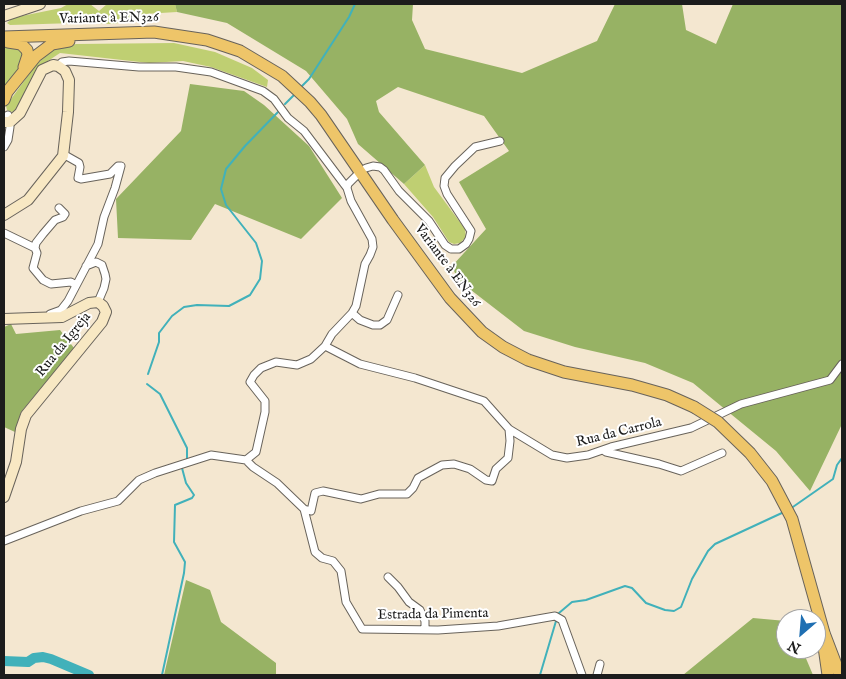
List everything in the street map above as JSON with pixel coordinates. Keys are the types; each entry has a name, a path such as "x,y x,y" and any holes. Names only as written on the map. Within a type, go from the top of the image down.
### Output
{"main road":[{"name":"Variante à EN326","path":"4,37 154,32 207,40 240,51 282,76 300,91 322,115 450,298 482,332 503,347 528,360 564,372 659,393 694,407 718,422 750,452 772,481 792,520 817,609"},
{"path":"5,96 36,56 52,44 105,33"},
{"path":"4,42 17,43 27,50 28,55 20,75"},
{"name":"Variante à EN326","path":"826,638 840,675"},
{"name":"Variante à EN326","path":"826,653 833,675"},
{"path":"826,659 828,675"}],"street":[{"path":"7,12 40,4"},
{"path":"58,66 62,62 69,61 139,67 176,67 211,72 263,91 274,98 288,118 304,131 347,188 351,201 372,239 373,248 364,264 356,306 352,313 332,334 325,346 311,359 297,365 276,362 261,368 250,382 265,401 265,412 256,452 246,460"},
{"path":"4,214 28,200 63,154 68,112 69,80 65,71 53,65 42,70 20,113 6,120 6,143"},
{"path":"366,168 380,167 399,191 430,220 445,245 451,249 459,249 466,244 471,231 447,194 444,186 446,178 455,166 475,147 500,141"},
{"path":"48,317 50,314 61,310 68,301 98,244 104,216 115,188 120,166 110,174 81,179 78,178 79,163 63,154"},
{"path":"347,188 348,184 356,176"},
{"path":"59,208 65,214 63,217 55,220 36,243 37,253 33,268 43,280 51,284 72,282 76,285"},
{"path":"4,232 35,248"},
{"path":"86,266 96,262 102,265 106,279 98,302"},
{"path":"352,313 360,320 373,325 380,325 386,320 398,295"},
{"name":"Rua da Igreja","path":"4,320 62,317 89,303 98,302 106,312 102,322 26,415 16,462 4,497"},
{"name":"Rua da Carrola","path":"325,346 360,364 415,378 484,401 509,429 552,456 567,458 588,456 603,450 691,428 741,404 830,380 842,364"},
{"path":"4,541 81,511 118,501 139,480 211,455 246,460 277,483 304,509 311,511 315,493 323,492 361,500 379,494 406,494 413,488 418,478 442,466 454,464 470,469 486,480 492,481 496,469 508,458 509,429"},
{"path":"603,450 681,471 722,453"},
{"name":"Estrada da Pimenta","path":"304,509 315,552 322,558 333,561 341,571 346,602 362,629 425,630 498,626 555,616 562,620 582,675"},
{"path":"388,577 409,602 420,610 425,630"},
{"path":"597,675 600,664"}],"green space":[{"path":"68,4 90,4 99,11 107,4 175,4 177,12 144,14 115,24 10,25 7,23 12,18 61,8"},
{"path":"175,4 413,4 412,20 425,49 522,73 597,41 615,4 682,4 686,30 716,44 733,4 842,4 842,424 810,491 776,451 693,383 645,363 575,347 524,331 458,280 452,266 486,229 459,182 509,151 484,116 398,87 376,101 379,112 425,165 404,184 358,144 347,119 306,71 227,23 177,12"},
{"path":"174,43 215,52 252,68 268,80 267,87 211,67 183,61 149,63 60,53 48,61 40,70 18,109 12,112 7,110 6,106 35,66 51,51 76,44"},
{"path":"4,45 23,49 22,62 16,74 4,88"},
{"path":"190,84 244,91 264,105 309,146 342,198 301,239 215,204 191,240 118,238 116,199 181,131"},
{"path":"425,165 434,187 465,229 466,237 460,243 454,244 449,242 433,217 404,184"},
{"path":"11,324 16,334 60,330 74,348 21,412 15,432 4,427 4,327"},
{"path":"186,580 210,590 221,622 276,663 276,675 164,675"},
{"path":"753,618 776,620 776,659 806,659 813,675 683,675"}],"waterway":[{"path":"302,86 309,79 349,17 355,4"},
{"path":"285,104 295,94"},
{"path":"148,374 159,342 159,333 172,316 184,307 197,305 229,306 250,295 260,279 262,261 256,243 226,205 221,189 226,169 278,112"},
{"path":"147,384 160,394 187,448 187,459"},
{"path":"790,509 833,479 837,465 842,458"},
{"path":"162,675 185,562 174,542 175,505 192,498 194,495 186,483 182,468"},
{"path":"559,613 572,602 586,600 625,586 632,588 646,603 665,610 674,611 681,607 692,579 708,551 715,544 784,512"},
{"path":"540,675 556,621"},
{"path":"4,661 28,662 34,658 43,657 89,675"}]}
